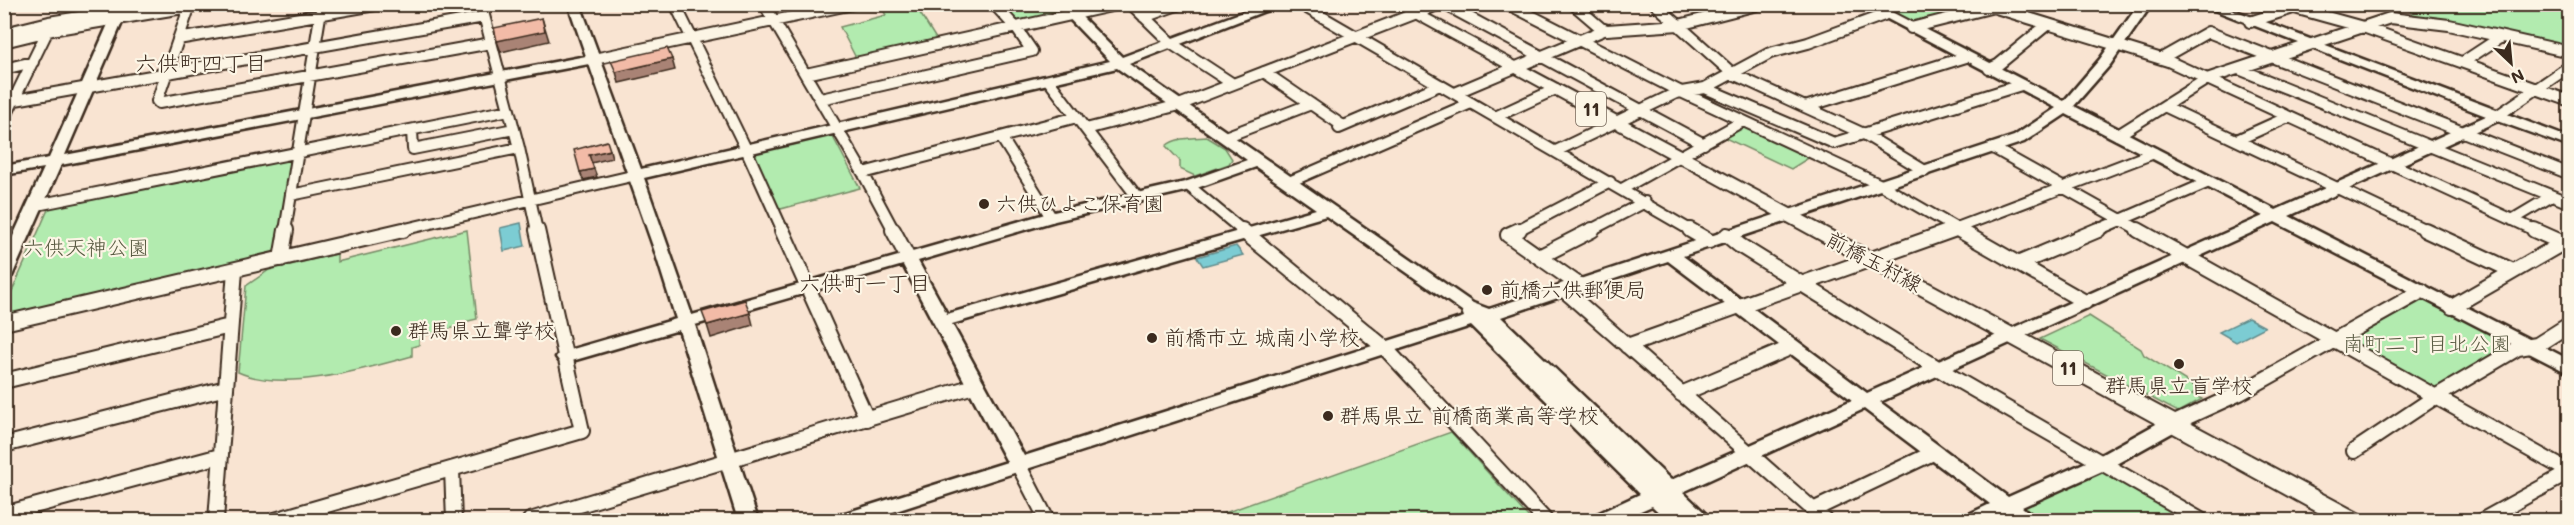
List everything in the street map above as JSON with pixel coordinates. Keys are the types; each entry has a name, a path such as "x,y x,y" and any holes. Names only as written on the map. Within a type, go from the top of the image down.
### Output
{"main road":[{"name":"前橋玉村線","path":"1396,4 2351,520"}],"street":[{"path":"4,33 49,22 156,4"},
{"path":"4,42 121,11 189,8 207,4"},
{"path":"178,39 322,10 381,4"},
{"path":"274,520 582,431 519,148 481,4"},
{"path":"574,4 636,175 731,460 748,520"},
{"path":"675,4 746,149 867,419"},
{"path":"764,4 863,173 977,385 1018,464 1040,519"},
{"path":"4,171 594,59 853,4"},
{"path":"821,99 1032,51 1017,29 994,4"},
{"path":"1061,4 1119,63 1477,314 1662,493 1701,520"},
{"path":"806,74 1017,29 1120,4"},
{"path":"1131,4 1172,44 1233,84"},
{"path":"1144,17 1180,4"},
{"path":"4,323 746,149 1049,81 1119,63 1277,4"},
{"path":"1300,4 1645,202 1708,241"},
{"path":"1086,129 1179,105 1442,4 1704,144"},
{"path":"1508,4 1680,92 1881,185 2085,302"},
{"path":"1573,4 1604,30"},
{"path":"1655,4 1732,74 1864,134 1925,171"},
{"path":"1455,93 1604,30 1679,25 1761,4"},
{"path":"1865,4 2570,368"},
{"path":"1911,28 1988,6 2006,4"},
{"path":"846,520 1385,348 1477,314 1671,255 2027,135 2067,108 2089,85 2146,4"},
{"path":"2205,4 2570,143"},
{"path":"1988,6 2162,58 2512,220 2568,243"},
{"path":"189,8 156,101 159,104 491,44"},
{"path":"2250,22 2295,8 2363,27 2570,101"},
{"path":"281,259 322,10"},
{"path":"4,276 9,256 37,205 121,11"},
{"path":"1556,151 1680,92 1705,88 1770,53 1808,43 1884,15"},
{"path":"9,101 484,17"},
{"path":"2118,135 2207,80 2394,18 2449,25 2570,52"},
{"path":"1989,69 1998,65 2048,24"},
{"path":"4,120 9,101 33,62 47,32"},
{"path":"2162,58 2208,32 2570,174"},
{"path":"2463,63 2501,37"},
{"path":"1805,107 1966,57"},
{"path":"4,69 33,62"},
{"path":"1602,520 2497,116 2570,66"},
{"path":"2239,69 2570,203"},
{"path":"1264,72 1341,127 1440,85"},
{"path":"1049,81 1138,198"},
{"path":"1705,88 1834,143 2021,85"},
{"path":"1495,117 1556,89"},
{"path":"1289,182 1471,102"},
{"path":"1225,138 1311,104"},
{"path":"2164,106 2513,271"},
{"path":"37,205 509,110"},
{"path":"863,173 1077,117"},
{"path":"2237,140 2288,117"},
{"path":"1622,189 1743,121"},
{"path":"412,130 412,149 514,129"},
{"path":"1000,137 1051,217"},
{"path":"291,195 519,148"},
{"path":"1993,148 2570,472"},
{"path":"1627,346 1957,228 2154,153"},
{"path":"565,357 1051,217 1189,186 1258,161"},
{"path":"1610,182 1508,234 1539,257 1627,346 1825,520"},
{"path":"2020,263 2209,182"},
{"path":"1189,186 1385,348 1545,520"},
{"path":"2512,220 2552,196"},
{"path":"1539,257 1645,202"},
{"path":"942,321 1329,210"},
{"path":"1726,235 1938,369 2201,520"},
{"path":"2452,307 2513,271 2568,243"},
{"path":"1671,255 1864,402 2025,520"},
{"path":"216,520 235,270"},
{"path":"1974,520 2102,463 2172,424 2240,393 2422,291"},
{"path":"2354,452 2435,397 2518,348 2536,345 2570,324"},
{"path":"4,381 230,326"},
{"path":"1681,394 1792,347"},
{"path":"530,520 574,514 731,460 977,385"},
{"path":"4,445 225,388"},
{"path":"1813,510 1934,453"},
{"path":"4,514 220,456"},
{"path":"452,470 454,520"},
{"path":"2486,520 2570,472"},
{"path":"1662,493 1679,520"}],"green space":[{"path":"1887,4 1978,4 1979,7 1912,24 1875,7"},
{"path":"880,5 915,5 938,42 856,58 840,27 886,15"},
{"path":"1036,5 1051,5 1062,16 1020,24 1005,12"},
{"path":"2408,5 2569,5 2569,47 2412,14"},
{"path":"1743,125 1810,157 1791,169 1723,137"},
{"path":"825,134 833,137 860,188 777,210 751,154 754,150"},
{"path":"1207,137 1225,148 1232,159 1229,164 1195,176 1180,169 1180,161 1166,146 1180,139"},
{"name":"六供天神公園","path":"292,159 276,253 5,318 5,307 50,205"},
{"path":"467,230 477,319 464,322 464,325 419,337 419,345 412,347 412,356 371,367 301,380 257,378 238,372 246,286 269,270 337,254 337,262"},
{"name":"南町二丁目北公園","path":"2421,301 2428,301 2506,342 2507,346 2435,389 2427,387 2349,341"},
{"path":"2089,316 2141,349 2144,355 2199,389 2192,394 2202,399 2178,412 2040,339"},
{"path":"1451,432 1531,520 1205,520"},
{"path":"2097,470 2105,471 2190,520 2038,520 2024,511 2024,505"}],"water":[{"path":"521,223 525,246 504,251 500,228"},
{"path":"1236,246 1243,255 1203,266 1197,257"},
{"path":"2248,318 2265,327 2236,342 2219,332"}],"building":[{"path":"542,18 545,31 497,41 494,28"},
{"path":"667,48 672,59 616,72 611,61"},
{"path":"607,141 610,150 589,155 594,169 580,172 574,150"},
{"path":"745,300 750,313 707,325 702,312"}],"place":[{"name":"六供ひよこ保育園","path":"984,204"},
{"name":"前橋六供郵便局","path":"1487,290"},
{"name":"群馬県立聾学校","path":"396,331"},
{"name":"前橋市立 城南小学校","path":"1152,338"},
{"name":"群馬県立盲学校","path":"2179,364"},
{"name":"群馬県立 前橋商業高等学校","path":"1328,416"}],"district":[{"name":"六供町四丁目","path":"201,63"},
{"name":"六供町一丁目","path":"865,283"}]}
